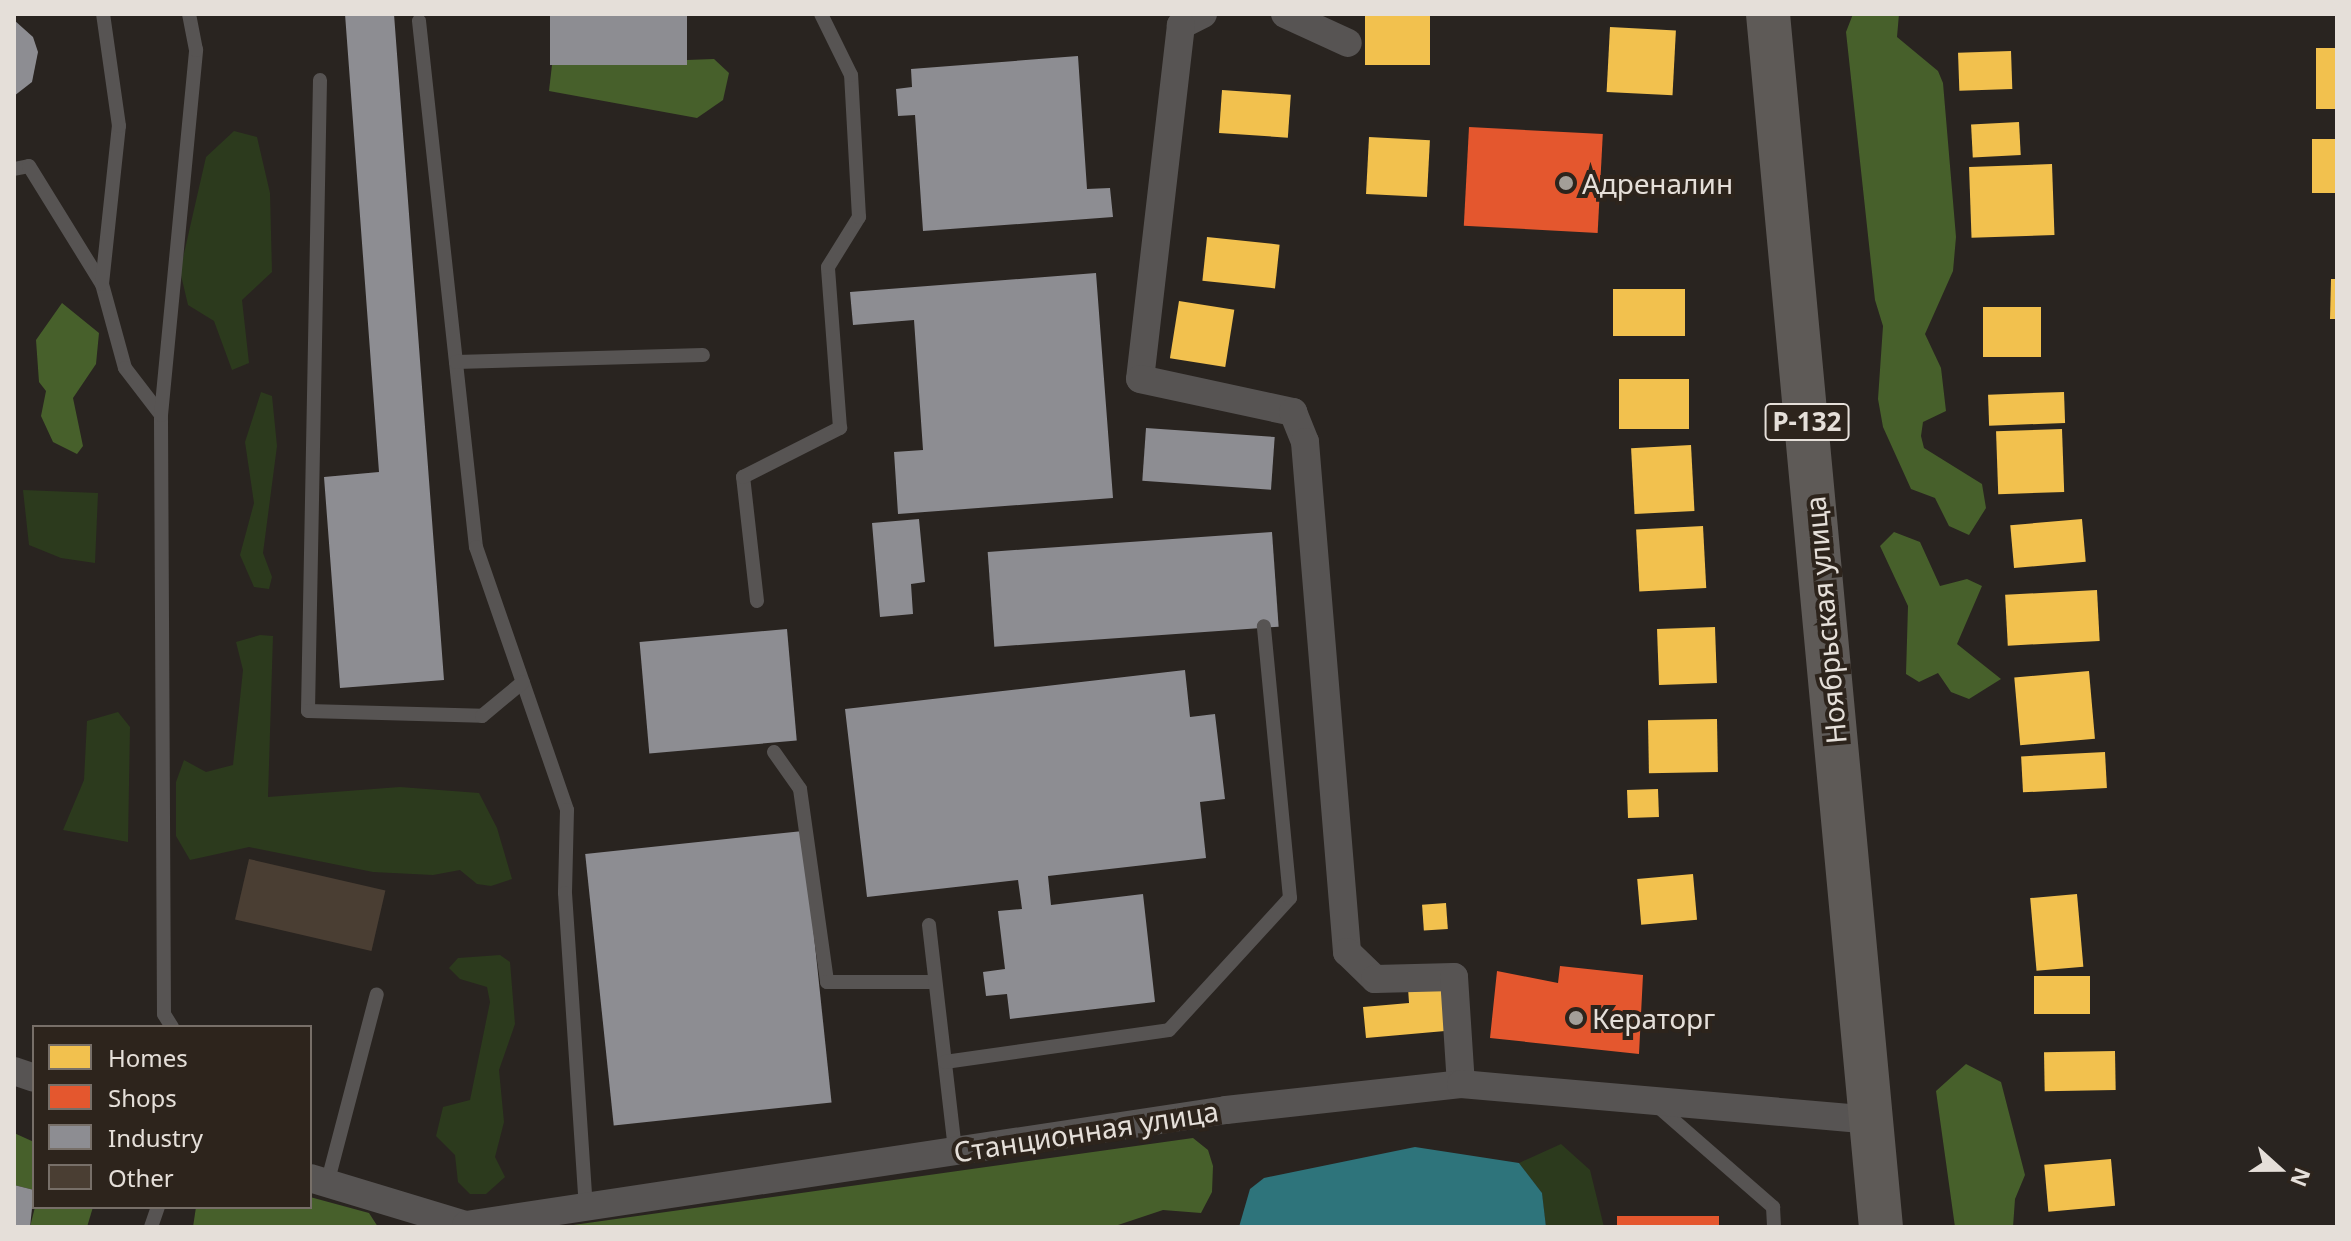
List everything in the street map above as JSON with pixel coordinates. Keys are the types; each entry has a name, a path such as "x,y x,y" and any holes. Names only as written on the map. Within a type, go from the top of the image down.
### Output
{"highway":[{"name":"Ноябрьская улица","path":"1768,14 1881,1227"}],"street":[{"path":"1203,14 1181,25 1140,379 1293,412 1305,442 1347,952 1375,979 1454,977 1461,1084"},
{"path":"1285,14 1348,43"},
{"name":"Станционная улица","path":"318,1181 421,1220 466,1225 1226,1110 1461,1084 1872,1120"}],"lane":[{"path":"102,284 119,126 103,14"},
{"path":"171,1025 164,1014 161,415 196,50 189,14"},
{"path":"757,601 743,477 840,428 828,267 859,217 851,75 821,14"},
{"path":"419,21 476,547 567,810 565,893 586,1207"},
{"path":"320,80 308,711 482,716 523,682"},
{"path":"14,169 29,166 102,284 125,368 161,415"},
{"path":"456,362 703,355"},
{"path":"945,1062 1169,1030 1290,898 1264,626"},
{"path":"774,752 800,789 827,982 935,982"},
{"path":"929,925 955,1151"},
{"path":"318,1181 377,994"},
{"path":"1652,1101 1773,1207 1774,1227"}],"green space":[{"path":"1853,14 1899,14 1897,37 1938,71 1943,83 1956,237 1953,271 1925,334 1941,368 1946,411 1923,422 1921,436 1924,448 1982,484 1986,508 1969,535 1949,526 1935,498 1911,489 1883,427 1878,399 1883,326 1875,300 1846,32"},
{"path":"714,59 729,73 723,100 697,118 549,91 552,65"},
{"path":"234,131 257,137 270,193 272,272 242,300 249,363 232,370 214,321 188,305 180,271 206,157"},
{"path":"62,303 99,333 96,364 73,398 83,446 77,454 53,442 41,416 46,391 39,382 36,340"},
{"path":"261,392 272,396 277,446 263,553 272,577 269,589 254,587 240,555 254,503 245,442"},
{"path":"23,490 98,493 95,563 61,558 29,545"},
{"path":"1894,532 1920,542 1940,586 1967,579 1982,586 1957,644 2001,679 1969,699 1951,692 1938,673 1919,682 1906,674 1908,606 1880,546"},
{"path":"260,635 273,636 268,797 400,787 479,793 497,828 512,879 491,886 477,884 460,870 433,875 373,872 249,847 190,860 176,836 176,782 184,760 206,772 233,765 243,670 236,642"},
{"path":"118,712 130,727 128,842 63,830 84,780 87,721"},
{"path":"500,955 510,962 515,1024 499,1070 504,1122 495,1157 505,1177 486,1194 470,1194 458,1182 455,1155 436,1136 443,1107 470,1100 490,1002 487,987 460,979 449,968 458,958"},
{"path":"1966,1064 2001,1082 2025,1175 2015,1199 2013,1227 1955,1227 1936,1091"},
{"path":"14,1133 32,1141 32,1190 14,1185"},
{"path":"1193,1138 1208,1150 1213,1166 1212,1192 1201,1213 1163,1210 1112,1227 559,1227"},
{"path":"1561,1144 1590,1170 1604,1227 1546,1227 1542,1193 1519,1163"},
{"path":"312,1198 369,1213 378,1227 193,1227 196,1209 312,1209"},
{"path":"34,1209 92,1209 87,1227 30,1227"}],"water":[{"path":"1415,1147 1519,1163 1542,1193 1546,1227 1239,1227 1250,1189 1264,1178"}],"building: Homes":[{"path":"1365,14 1430,14 1430,65 1365,65"},
{"path":"1610,27 1676,30 1673,95 1607,92"},
{"path":"2316,48 2337,48 2337,109 2316,109"},
{"path":"2011,51 2012,89 1959,91 1958,53"},
{"path":"1222,90 1291,95 1288,138 1219,133"},
{"path":"2019,122 2021,155 1973,157 1971,125"},
{"path":"1369,137 1430,140 1427,197 1366,194"},
{"path":"2312,139 2337,139 2337,193 2312,193"},
{"path":"2052,164 2054,235 1972,238 1969,167"},
{"path":"1207,237 1280,245 1275,288 1202,281"},
{"path":"2331,279 2337,279 2337,319 2330,319"},
{"path":"1613,289 1685,289 1685,336 1613,336"},
{"path":"1179,301 1234,310 1225,367 1170,358"},
{"path":"1983,307 2041,307 2041,357 1983,357"},
{"path":"1619,379 1689,379 1689,429 1619,429"},
{"path":"2064,392 2065,423 1989,426 1988,395"},
{"path":"2062,429 2064,492 1998,494 1996,431"},
{"path":"1691,445 1694,511 1635,514 1631,448"},
{"path":"2082,519 2086,562 2014,568 2010,525"},
{"path":"1703,526 1706,588 1639,591 1636,530"},
{"path":"2097,590 2100,641 2008,646 2005,595"},
{"path":"1715,627 1717,683 1659,685 1657,629"},
{"path":"2089,671 2095,739 2020,745 2014,678"},
{"path":"1717,719 1718,772 1649,773 1648,720"},
{"path":"2105,752 2107,788 2023,792 2021,756"},
{"path":"1658,789 1659,817 1628,818 1627,790"},
{"path":"1693,874 1697,920 1641,925 1637,879"},
{"path":"2077,894 2083,967 2037,971 2030,898"},
{"path":"1446,903 1448,929 1424,931 1422,905"},
{"path":"2034,976 2090,976 2090,1014 2034,1014"},
{"path":"1441,985 1445,1031 1366,1038 1363,1007 1409,1003 1408,988"},
{"path":"2115,1051 2116,1090 2045,1091 2044,1052"},
{"path":"2111,1159 2115,1206 2048,1212 2044,1165"}],"building: Shops":[{"path":"1469,127 1603,134 1598,233 1464,226"},
{"path":"1560,966 1643,975 1639,1054 1490,1038 1497,971 1558,983"},
{"path":"1617,1216 1719,1216 1719,1227 1617,1227"}],"building: Industry":[{"path":"345,14 394,14 444,680 340,688 324,477 379,472"},
{"path":"550,14 687,14 687,65 550,65"},
{"path":"14,20 33,37 38,52 32,82 14,96"},
{"path":"1078,56 1087,189 1110,188 1113,217 923,231 915,115 898,116 896,89 912,87 911,69"},
{"path":"1096,273 1113,498 898,514 894,452 923,450 914,320 853,325 850,292"},
{"path":"1146,428 1275,437 1271,490 1142,481"},
{"path":"919,519 925,582 911,584 913,614 880,617 872,523"},
{"path":"1272,532 1279,627 994,647 988,552"},
{"path":"787,629 797,741 649,753 640,642"},
{"path":"1185,670 1190,717 1215,714 1225,799 1200,802 1206,858 1048,876 1051,905 1143,894 1155,1002 1010,1019 1007,994 986,996 983,972 1005,969 998,911 1022,909 1018,880 867,897 845,709"},
{"path":"803,831 832,1103 614,1125 585,854"},
{"path":"14,1185 32,1190 32,1208 30,1227 14,1227"}],"building: Other":[{"path":"249,859 385,890 371,951 235,919"}],"place":[{"name":"Адреналин","path":"1566,183"},
{"name":"Кераторг","path":"1576,1018"}]}
